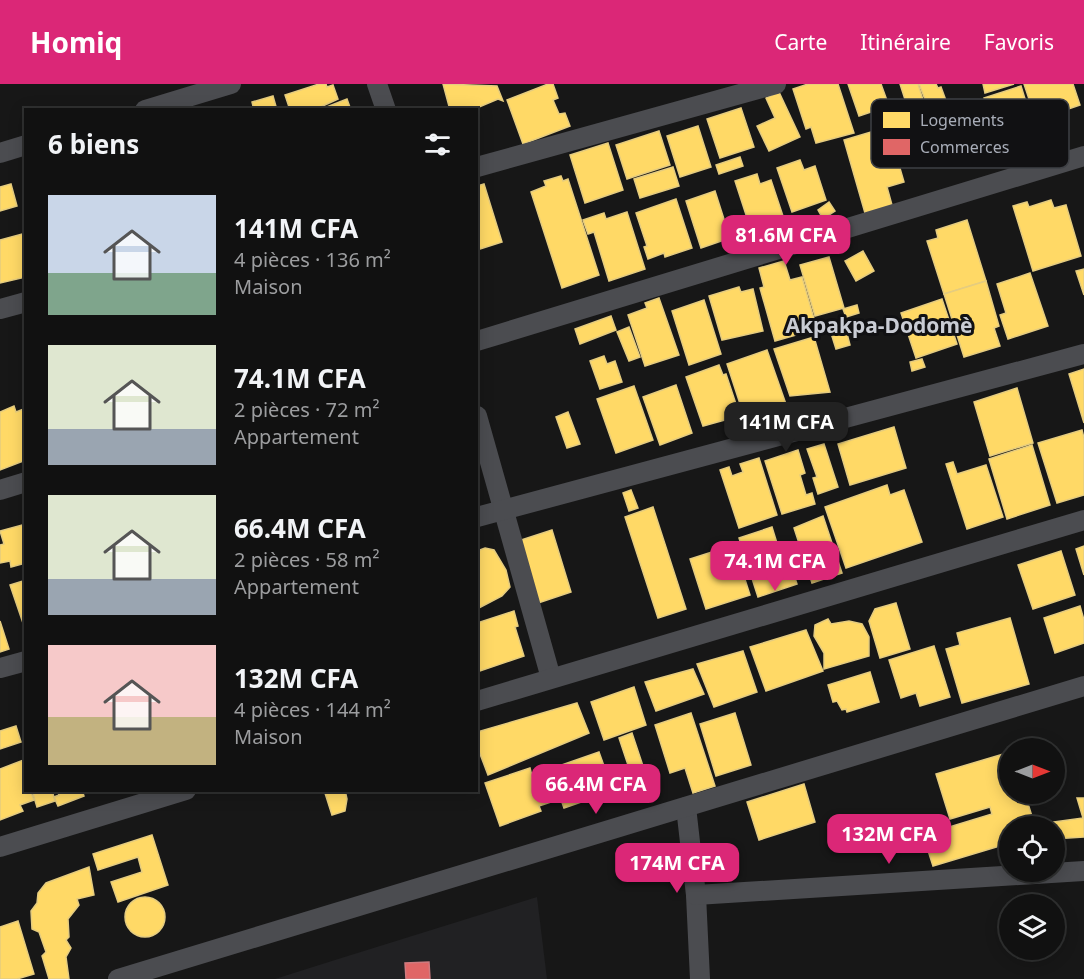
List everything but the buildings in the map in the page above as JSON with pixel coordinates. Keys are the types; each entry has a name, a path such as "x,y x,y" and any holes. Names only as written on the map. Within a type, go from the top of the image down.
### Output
{"street":[{"path":"152,108 231,84"},
{"path":"378,84 385,108"},
{"path":"478,167 776,84"},
{"path":"0,153 24,146"},
{"path":"1069,161 1084,156"},
{"path":"478,341 1045,168"},
{"path":"0,309 24,303"},
{"path":"478,517 1084,354"},
{"path":"478,419 505,508 551,678"},
{"path":"0,490 24,483"},
{"path":"478,701 1084,520"},
{"path":"0,669 24,662"},
{"path":"118,979 1084,686"},
{"path":"0,848 180,792"},
{"path":"686,807 696,895 700,979"},
{"path":"696,895 1084,872"}],"shaded area":[{"path":"537,897 547,979 275,979 335,960"}],"district":[{"name":"Akpakpa-Dodomè","path":"879,326"}]}
